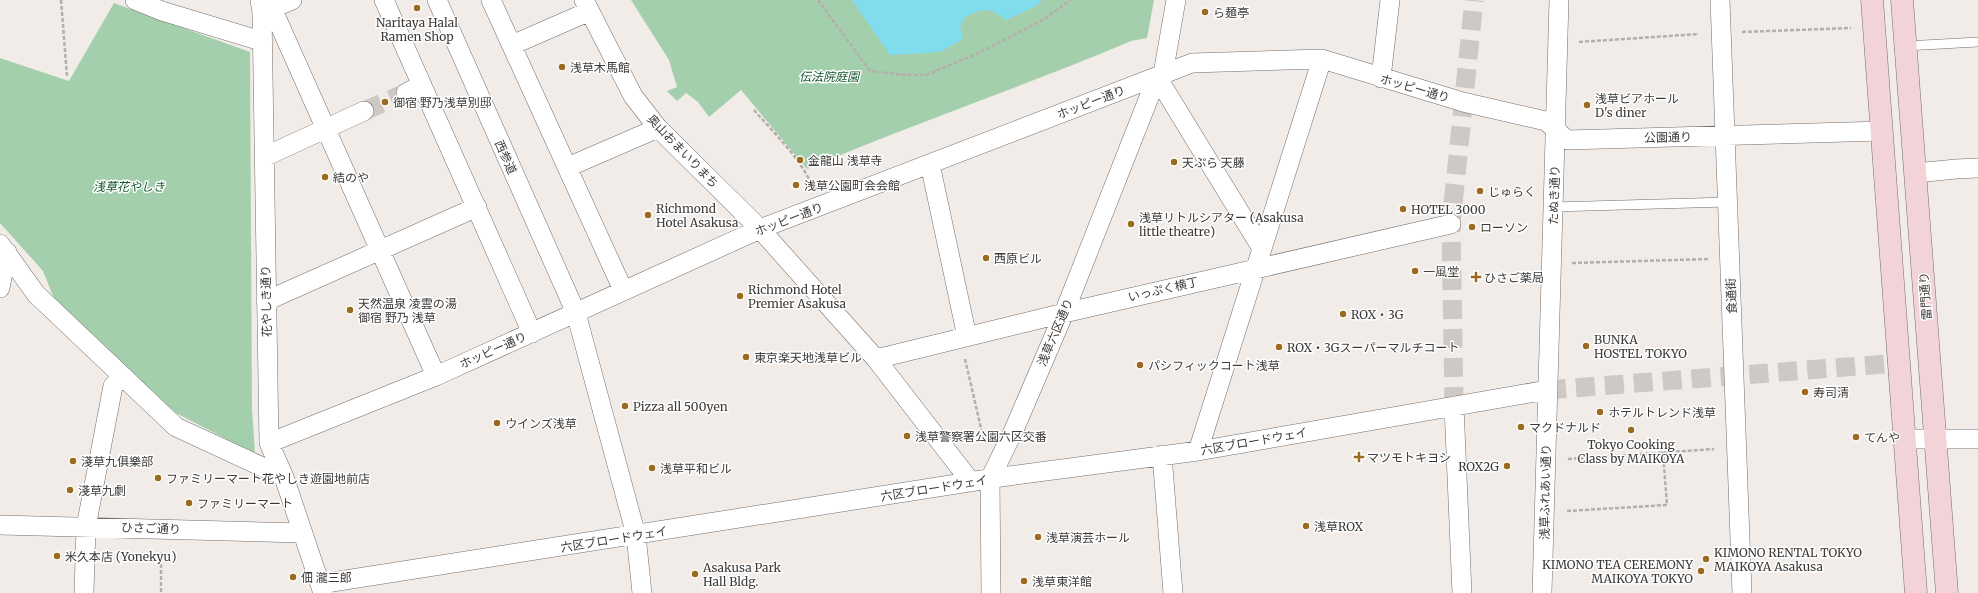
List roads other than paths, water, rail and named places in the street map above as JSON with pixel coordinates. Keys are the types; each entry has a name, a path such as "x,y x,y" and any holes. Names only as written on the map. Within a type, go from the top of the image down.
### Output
{"street":[{"path":"135,0 163,5 261,41"},
{"path":"292,0 265,7 325,129 436,376"},
{"path":"384,0 414,89 477,207 532,333"},
{"name":"西参道","path":"437,0 576,313 636,535 642,593"},
{"path":"491,0 624,290"},
{"name":"浅草六区通り","path":"991,593 993,472 1064,313 1160,75 1176,0"},
{"path":"1381,78 1390,0"},
{"name":"たぬき通り","path":"1547,390 1559,0"},
{"name":"食通街","path":"1720,0 1742,593"},
{"path":"1872,0 1916,593"},
{"name":"雷門通り","path":"1902,0 1947,593"},
{"path":"512,45 587,5"},
{"name":"奥山おまいりまち","path":"587,5 633,96 658,128 760,229 876,359 971,482"},
{"name":"花やしき通り","path":"265,7 261,41 270,443 284,477 322,588"},
{"path":"1198,451 1256,268 1261,247 1322,59"},
{"name":"ホッピー通り","path":"270,443 436,376 760,229 1192,63 1322,59 1463,102"},
{"path":"1160,75 1261,247"},
{"name":"公園通り","path":"1463,102 1546,121 1567,140 1882,130"},
{"path":"264,157 364,111"},
{"path":"568,167 658,128"},
{"path":"930,164 964,338"},
{"path":"1916,173 1978,168"},
{"path":"266,301 477,207"},
{"name":"いっぷく横丁","path":"876,359 1064,313 1451,224"},
{"path":"0,288 4,248"},
{"path":"4,248 36,294 176,427 284,477"},
{"path":"84,593 86,526 113,386 123,376"},
{"name":"六区ブロードウェイ","path":"322,588 636,535 971,482 993,472 1198,451 1547,390"},
{"name":"浅草ふれあい通り","path":"1542,593 1547,390"},
{"path":"1454,406 1462,593"},
{"path":"1904,439 1978,439"},
{"path":"1162,455 1173,593"},
{"name":"ひさご通り","path":"0,525 86,526 302,533"}],"lane":[{"path":"1905,46 1978,42"},
{"path":"1553,207 1728,202"}],"water":[{"path":"852,0 1042,0 1036,6 1006,20 995,12 985,10 976,12 964,18 960,29 963,39 940,52 890,55"}],"tunnel":[{"path":"1454,406 1451,224 1474,0"},
{"path":"364,111 406,93"},
{"path":"1547,390 1899,363"}],"place":[{"name":"Naritaya Halal Ramen Shop","path":"417,8"},
{"name":"ら麺亭","path":"1205,12"},
{"name":"浅草木馬館","path":"562,67"},
{"name":"御宿 野乃浅草別邸","path":"385,102"},
{"name":"浅草ビアホール D's diner","path":"1587,105"},
{"name":"金龍山 浅草寺","path":"800,160"},
{"name":"天ぷら 天藤","path":"1174,162"},
{"name":"結のや","path":"325,177"},
{"name":"浅草公園町会会館","path":"796,185"},
{"name":"じゅらく","path":"1480,191"},
{"name":"HOTEL 3000","path":"1403,209"},
{"name":"Richmond Hotel Asakusa","path":"648,215"},
{"name":"浅草リトルシアター (Asakusa little theatre)","path":"1131,224"},
{"name":"ローソン","path":"1472,227"},
{"name":"西原ビル","path":"986,258"},
{"name":"一風堂","path":"1415,271"},
{"name":"ひさご薬局","path":"1476,277"},
{"name":"Richmond Hotel Premier Asakusa","path":"740,296"},
{"name":"天然温泉 凌雲の湯 御宿 野乃 浅草","path":"350,310"},
{"name":"ROX・3G","path":"1343,314"},
{"name":"BUNKA HOSTEL TOKYO","path":"1586,346"},
{"name":"ROX・3Gスーパーマルチコート","path":"1279,347"},
{"name":"東京楽天地浅草ビル","path":"746,357"},
{"name":"パシフィックコート浅草","path":"1140,365"},
{"name":"寿司清","path":"1805,392"},
{"name":"Pizza all 500yen","path":"625,406"},
{"name":"ホテルトレンド浅草","path":"1600,412"},
{"name":"ウインズ浅草","path":"497,423"},
{"name":"マクドナルド","path":"1521,427"},
{"name":"Tokyo Cooking Class by MAIKOYA","path":"1631,430"},
{"name":"浅草警察署公園六区交番","path":"907,436"},
{"name":"てんや","path":"1856,437"},
{"name":"マツモトキヨシ","path":"1359,457"},
{"name":"淺草九俱樂部","path":"73,461"},
{"name":"ROX2G","path":"1507,466"},
{"name":"浅草平和ビル","path":"652,468"},
{"name":"ファミリーマート花やしき遊園地前店","path":"158,478"},
{"name":"淺草九劇","path":"70,490"},
{"name":"ファミリーマート","path":"189,503"},
{"name":"浅草ROX","path":"1306,526"},
{"name":"浅草演芸ホール","path":"1038,537"},
{"name":"米久本店 (Yonekyu)","path":"57,556"},
{"name":"KIMONO RENTAL TOKYO MAIKOYA Asakusa","path":"1706,559"},
{"name":"KIMONO TEA CEREMONY MAIKOYA TOKYO","path":"1701,571"},
{"name":"Asakusa Park Hall Bldg.","path":"695,574"},
{"name":"佃 瀧三郎","path":"293,577"},
{"name":"浅草東洋館","path":"1024,581"}],"park label":[{"name":"伝法院庭園","path":"829,76"},
{"name":"浅草花やしき","path":"129,186"}]}
